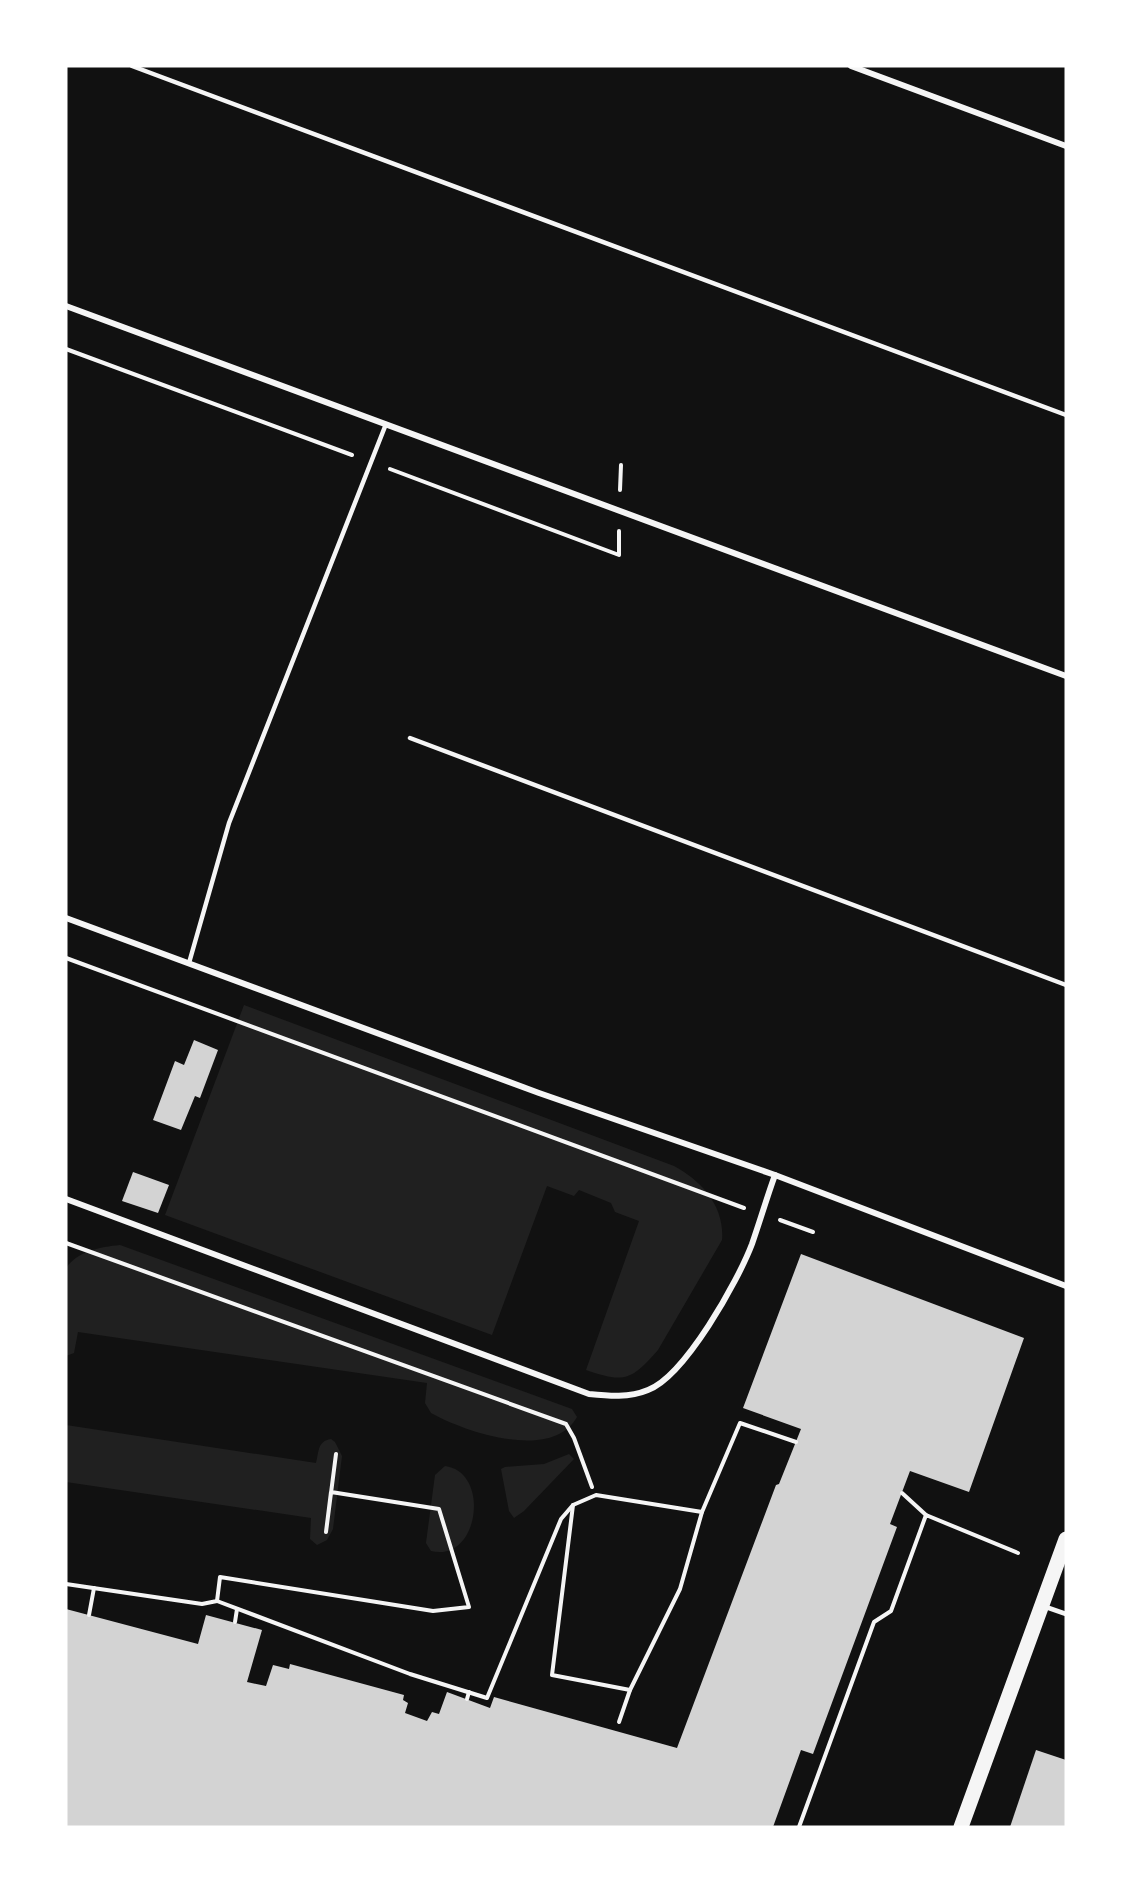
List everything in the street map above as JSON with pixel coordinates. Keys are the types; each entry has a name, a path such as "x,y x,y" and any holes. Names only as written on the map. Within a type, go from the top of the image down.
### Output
{"main road":[{"path":"961,1827 1066,1539"}],"street":[{"path":"851,66 1066,146"},
{"path":"66,306 1066,676"},
{"path":"66,918 539,1093 775,1174 1066,1286"},
{"path":"66,1198 589,1394 619,1397 649,1390 674,1372 691,1352 721,1305 752,1245 775,1174"}],"lane":[{"path":"132,66 1066,415"},
{"path":"189,963 229,823 386,424"},
{"path":"410,738 1066,985"},
{"path":"1042,1605 1066,1614"}],"path":[{"path":"66,958 813,1232"},
{"path":"66,1243 566,1424 574,1438 592,1487"},
{"path":"619,1722 630,1690 680,1589 702,1512 740,1423 796,1442"},
{"path":"217,1601 220,1578 433,1611 469,1607 439,1509 331,1492 326,1532 330,1498 336,1454"},
{"path":"902,1493 926,1515 1018,1553"},
{"path":"66,1584 202,1604 217,1601 410,1674 487,1698 561,1519 573,1505 596,1495 702,1512"},
{"path":"573,1505 552,1675 630,1690"},
{"path":"799,1827 874,1622 891,1611 926,1515"},
{"path":"89,1615 94,1588"},
{"path":"235,1623 237,1609"},
{"path":"467,1699 469,1692"}],"shaded area":[{"path":"244,1005 674,1166 694,1179 716,1206 722,1228 722,1240 658,1350 641,1368 626,1376 609,1377 586,1370 639,1221 615,1212 611,1203 579,1190 574,1196 547,1186 492,1335 165,1215"},
{"path":"120,1245 572,1409 577,1417 565,1431 548,1438 529,1441 507,1439 465,1428 431,1413 425,1403 427,1383 78,1332 74,1353 66,1356 66,1268 83,1254"},
{"path":"66,1425 316,1463 321,1445 331,1439 342,1456 333,1529 327,1540 317,1545 310,1539 311,1518 66,1482"},
{"path":"569,1454 574,1459 524,1511 514,1518 509,1511 501,1469 544,1464"},
{"path":"445,1466 460,1472 469,1484 473,1499 473,1515 469,1531 460,1544 447,1551 431,1551 426,1543 435,1475"}],"building":[{"path":"194,1040 218,1050 200,1098 195,1096 181,1130 153,1120 175,1061 184,1065"},
{"path":"133,1172 169,1185 158,1213 122,1201"},
{"path":"801,1254 1024,1338 969,1492 910,1471 890,1524 897,1527 813,1754 801,1750 773,1827 66,1827 66,1609 198,1644 206,1615 262,1630 247,1682 266,1686 273,1665 289,1669 290,1664 404,1695 403,1700 408,1703 405,1713 427,1721 432,1712 439,1714 447,1692 490,1708 494,1697 677,1748 776,1485 779,1484 801,1429 743,1408"},
{"path":"1036,1750 1066,1760 1066,1827 1010,1827"}]}
